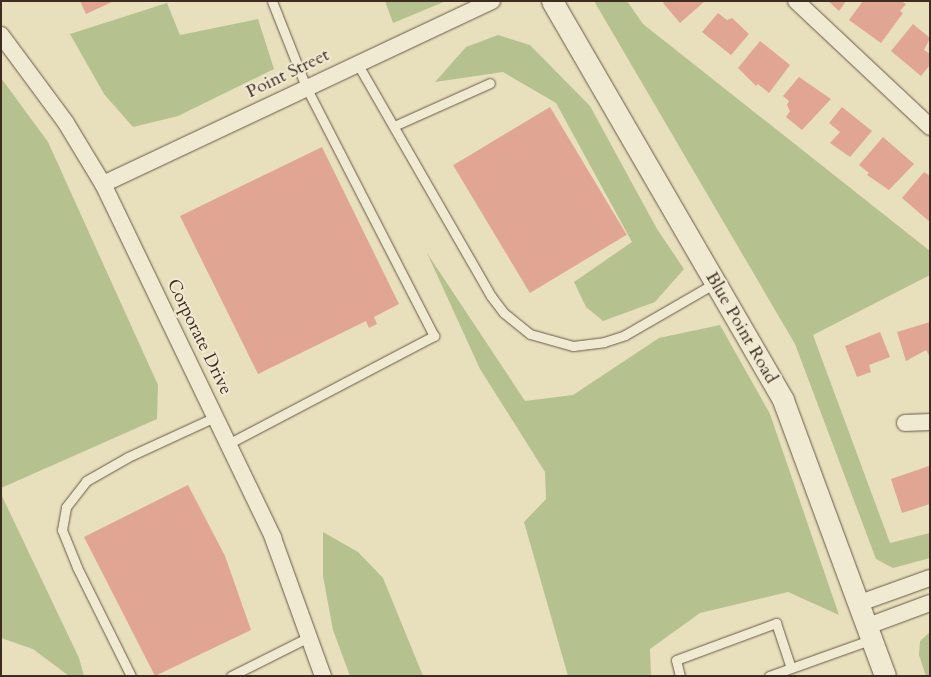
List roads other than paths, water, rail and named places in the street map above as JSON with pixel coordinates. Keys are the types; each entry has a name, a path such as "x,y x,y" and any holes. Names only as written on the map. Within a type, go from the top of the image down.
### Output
{"street":[{"name":"Point Street","path":"103,184 492,1"},
{"name":"Blue Point Road","path":"552,1 783,400 860,603 885,676"},
{"path":"796,1 930,127"},
{"name":"Corporate Drive","path":"1,35 66,123 103,184 273,538 323,676"},
{"path":"905,422 930,422"},
{"path":"860,603 930,578"},
{"path":"870,632 930,604"}],"lane":[{"path":"228,444 434,336 306,87 272,1"},
{"path":"357,63 491,296 504,313 530,334 573,346 604,342 625,335 715,283"},
{"path":"394,126 490,83"},
{"path":"131,676 77,567 62,530 66,507 86,481 128,457 215,416"},
{"path":"680,676 676,660 776,623 791,668"},
{"path":"769,676 870,632"},
{"path":"231,676 309,637"}]}
